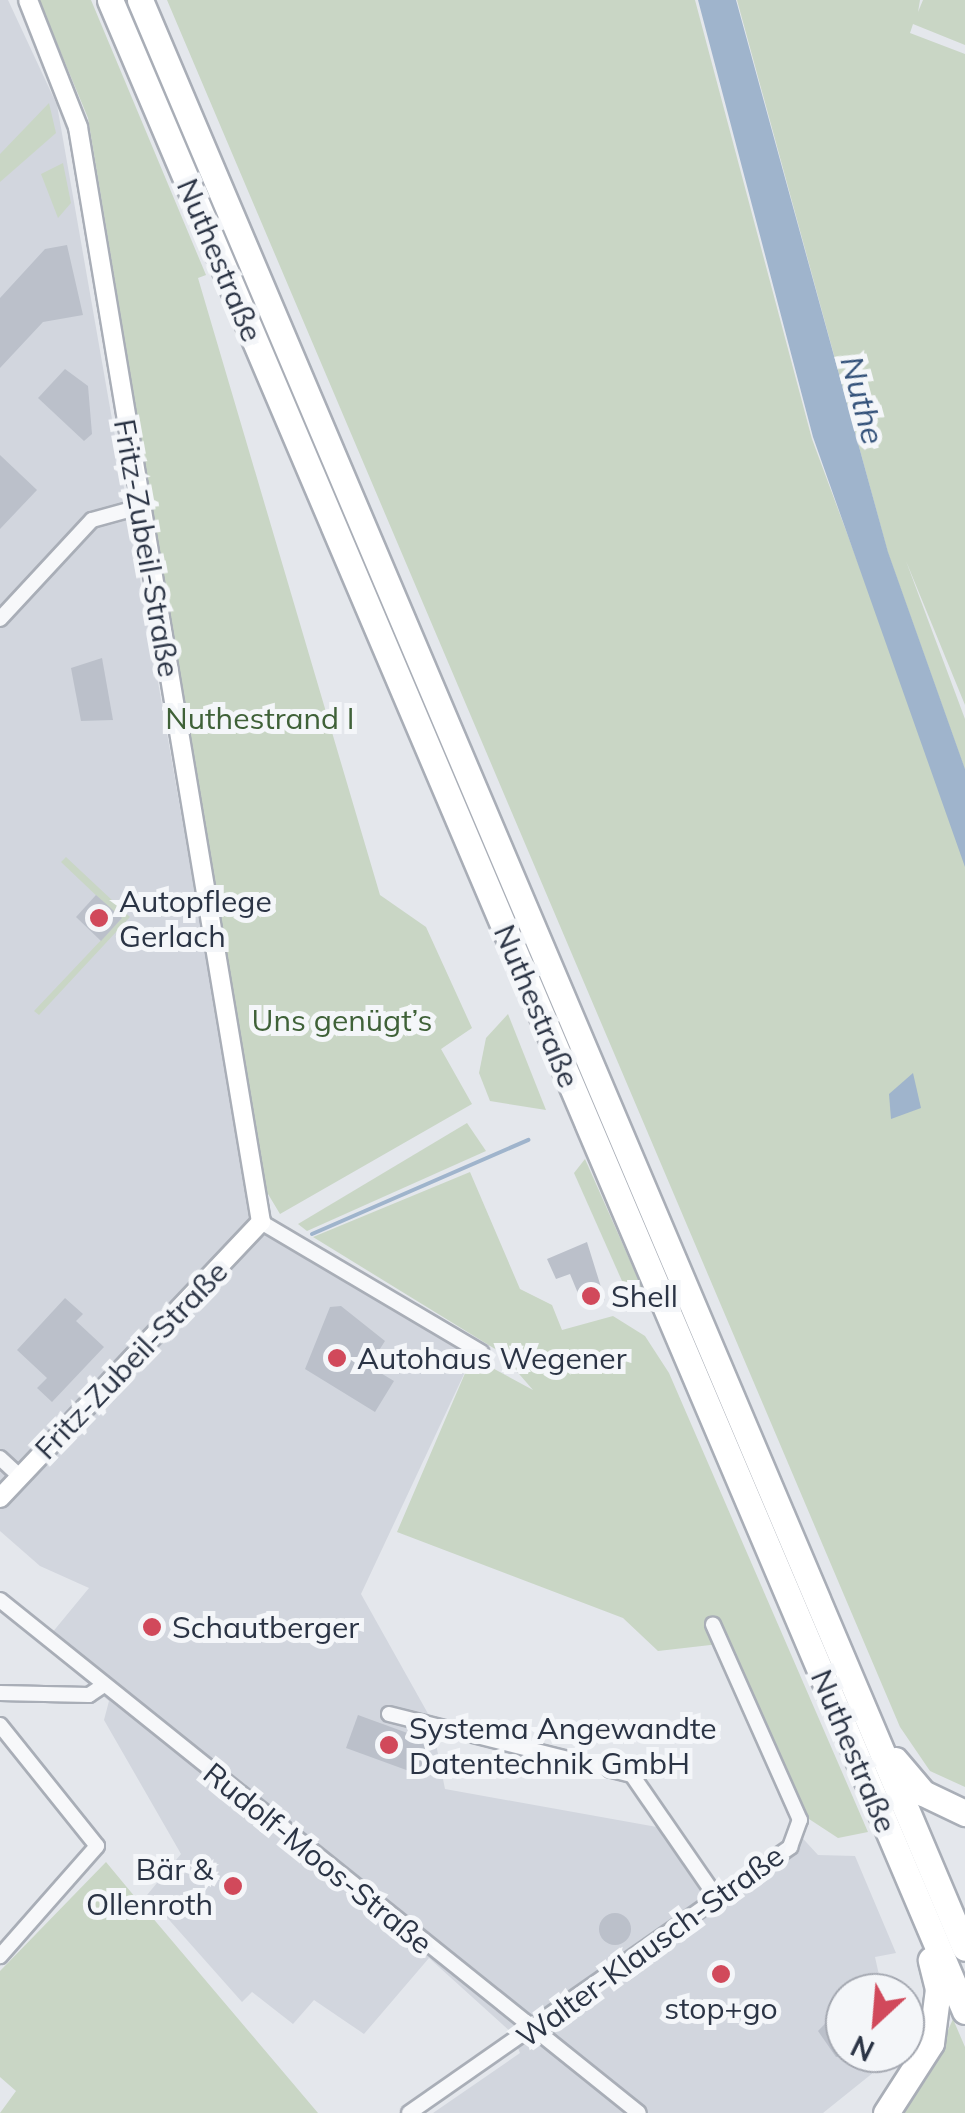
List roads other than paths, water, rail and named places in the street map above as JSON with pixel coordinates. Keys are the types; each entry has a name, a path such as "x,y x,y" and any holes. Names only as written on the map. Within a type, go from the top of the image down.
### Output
{"highway":[{"name":"Nuthestraße","path":"110,0 965,2011"},
{"name":"Nuthestraße","path":"140,0 965,1948"},
{"path":"873,1732 924,1793 965,1813"},
{"path":"886,2113 917,2076 936,2026 938,1989 913,1887"}],"street":[{"name":"Fritz-Zubeil-Straße","path":"0,1498 261,1222 78,126 28,0"},
{"path":"0,619 92,520 139,507"},
{"path":"261,1222 481,1352"},
{"path":"0,1458 19,1476"},
{"name":"Rudolf-Moos-Straße","path":"0,1600 639,2113"},
{"name":"Walter-Klausch-Straße","path":"409,2113 786,1854 800,1820 712,1625"},
{"path":"0,1694 88,1695 104,1685"},
{"path":"388,1714 632,1775 719,1901"},
{"path":"0,1725 97,1846 0,1956"}],"water":[{"path":"698,0 736,0 888,552 965,769 965,867 813,437"},
{"path":"913,1073 921,1108 891,1119 889,1094"}],"waterway":[{"path":"312,1234 528,1140"}],"place":[{"name":"Autopflege Gerlach","path":"99,918"},
{"name":"Shell","path":"591,1296"},
{"name":"Autohaus Wegener","path":"337,1358"},
{"name":"Schautberger","path":"152,1627"},
{"name":"Systema Angewandte Datentechnik GmbH","path":"389,1745"},
{"name":"Bär & Ollenroth","path":"233,1886"},
{"name":"stop+go","path":"721,1974"}],"water label":[{"name":"Nuthe","path":"863,400"}],"park label":[{"name":"Nuthestrand I","path":"260,718"},
{"name":"Uns genügt’s","path":"342,1020"}]}
